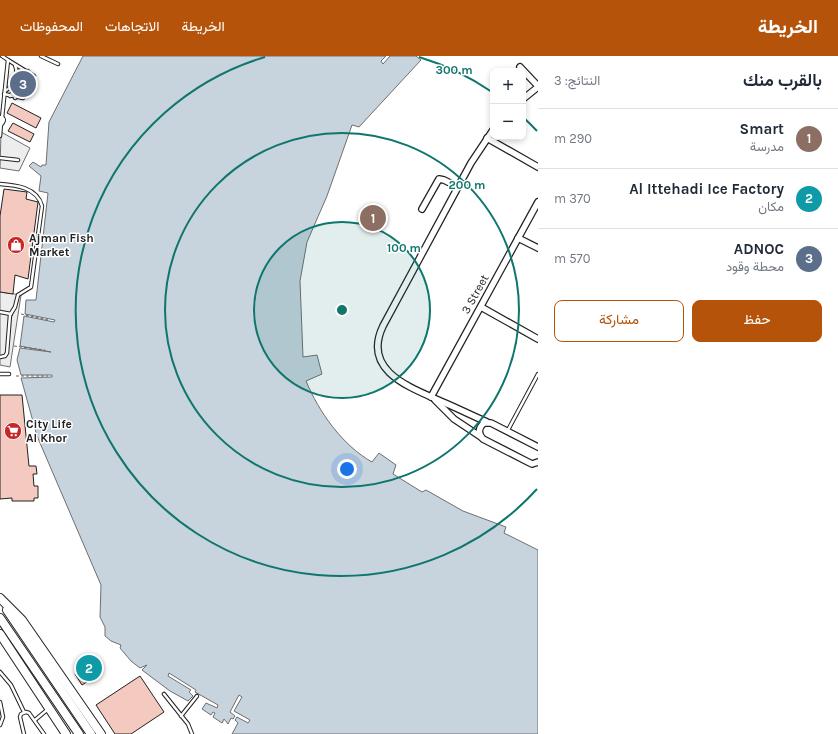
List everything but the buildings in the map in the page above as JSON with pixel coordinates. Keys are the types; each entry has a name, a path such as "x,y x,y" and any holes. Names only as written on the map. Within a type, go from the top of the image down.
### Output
{"main road":[{"path":"0,597 91,734"},
{"path":"0,597 26,626 101,734"},
{"path":"0,618 79,734"},
{"path":"0,634 3,643 66,734"}],"street":[{"path":"520,66 538,87 526,97"},
{"path":"490,134 458,187 383,326 377,343 380,361 391,375 433,398 507,431 538,447"},
{"path":"487,138 538,167"},
{"path":"422,209 439,179 458,187"},
{"name":"3 Street","path":"433,398 538,202"},
{"path":"518,238 538,248"},
{"path":"481,307 538,339"},
{"path":"433,398 454,420 481,437 536,464"},
{"path":"481,437 480,428 487,422"}],"lane":[{"path":"2,56 34,75 24,97 15,98 4,92"},
{"path":"41,56 58,64"},
{"path":"0,136 8,60"},
{"path":"4,92 10,88 16,80 16,65"},
{"path":"10,96 19,84 22,69"},
{"path":"15,98 23,85 28,71"},
{"path":"0,158 18,160"},
{"path":"0,184 25,188 38,199 42,206 31,288 18,294 15,307 11,314 7,353 3,357 0,357"},
{"path":"0,312 11,314"},
{"path":"0,374 9,374"},
{"path":"507,431 538,374"},
{"path":"0,672 11,685 24,712 29,713 44,734"},
{"path":"164,694 190,728 192,734"},
{"path":"181,716 197,696"},
{"path":"0,702 3,717 0,724"},
{"path":"35,720 49,709"},
{"path":"24,712 20,717 24,734"}],"path":[{"path":"21,314 48,320"},
{"path":"14,346 46,350"},
{"path":"16,376 48,376"}],"shaded area":[{"path":"83,56 386,56 381,61 383,64 390,56 416,56 421,60 359,127 352,125 327,196 307,242 300,281 303,357 317,355 322,374 306,381 311,393 333,427 351,447 361,455 372,462 379,453 396,465 393,474 422,492 426,490 463,511 506,527 504,533 538,550 538,734 232,734 238,723 235,720 237,717 248,723 250,720 234,711 242,697 239,695 230,712 235,716 233,719 231,718 228,724 224,719 222,723 213,717 215,713 213,712 211,715 202,709 206,703 217,708 218,705 195,692 196,690 169,673 168,676 191,690 189,692 193,696 188,701 170,691 142,670 147,665 140,668 131,661 120,648 121,645 111,641 105,636 105,627 100,617 101,585 37,436 21,378 52,377 52,375 21,375 17,360 20,348 51,352 20,346 24,316 54,322 55,320 25,314 26,300 36,300 48,193 39,191 41,176 29,166 33,162 41,167 42,165 46,165 49,122"},
{"path":"1,132 30,148 19,171 0,168"},
{"path":"0,292 21,295 10,367 0,365"}],"place":[{"name":"ADNOC","path":"23,84"},
{"name":"Smart","path":"373,218"},
{"name":"Ajman Fish Market","path":"16,245"},
{"name":"City Life Al Khor","path":"13,431"},
{"name":"Al Ittehadi Ice Factory","path":"89,668"}]}
